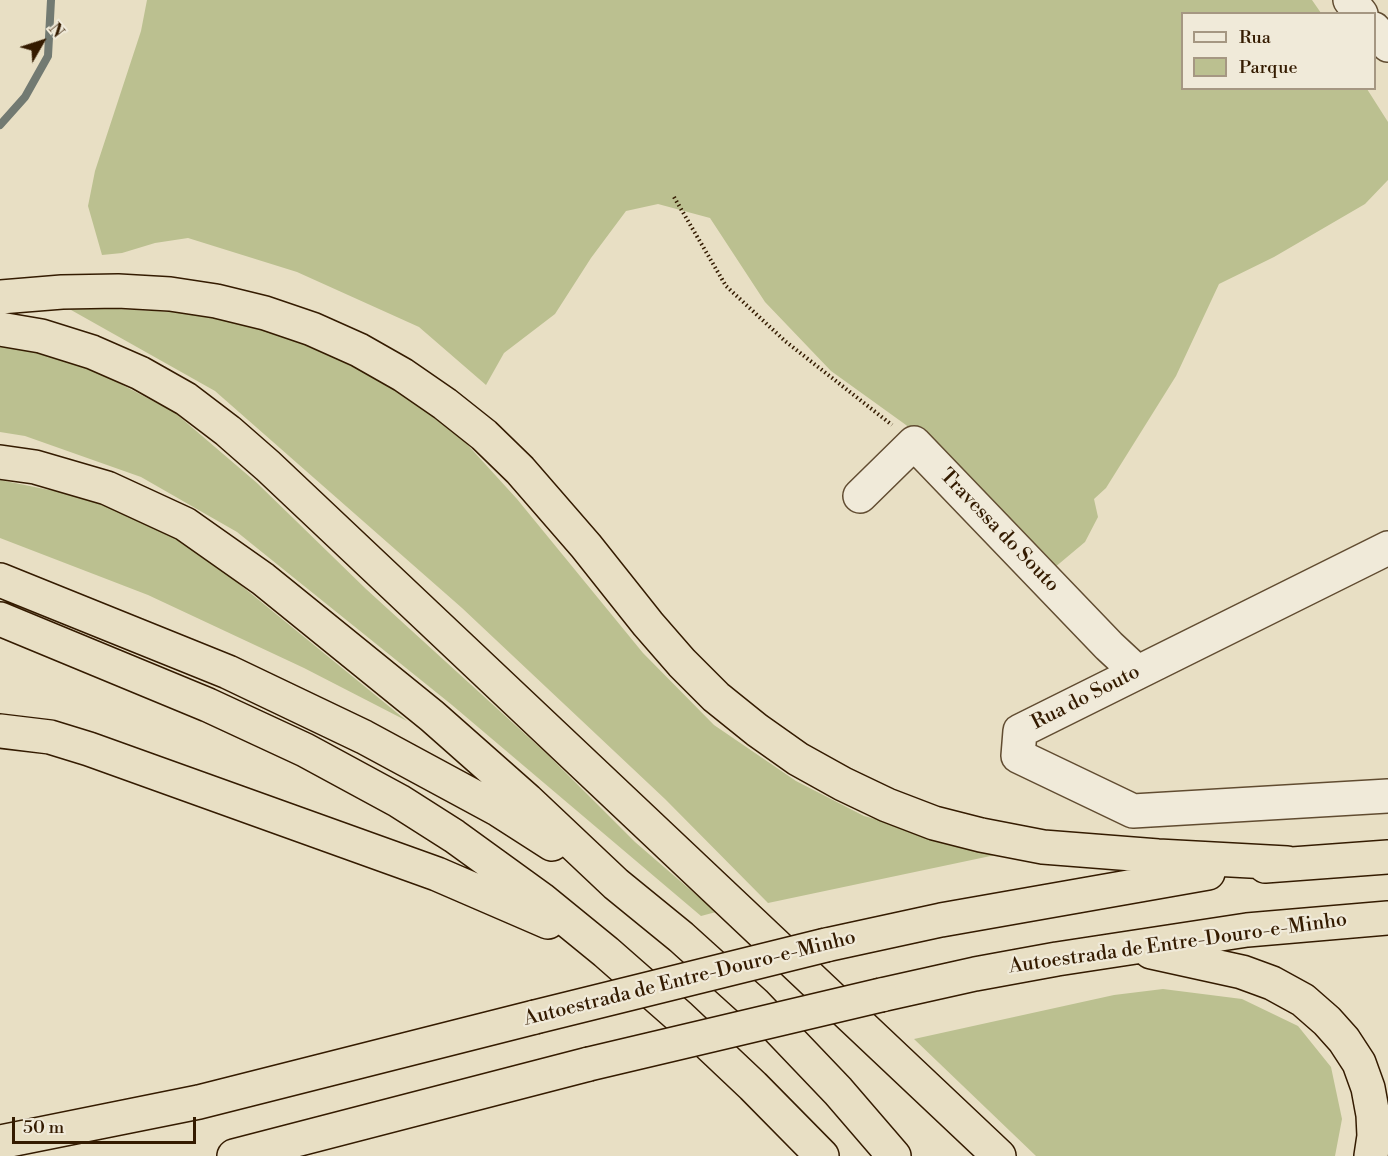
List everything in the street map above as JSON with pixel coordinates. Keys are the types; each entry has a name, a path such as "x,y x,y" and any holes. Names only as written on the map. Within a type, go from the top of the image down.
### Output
{"highway":[{"path":"0,297 62,292 118,291 170,294 216,301 265,313 359,350 445,404 484,435 520,470 586,546 648,624 682,663 717,697 757,730 798,759 886,805 981,835 1043,847 1287,863"},
{"path":"0,329 41,336 92,352 140,373 186,399 228,431 268,466 999,1156"},
{"path":"0,462 35,468 107,488 184,524 263,579 432,716 527,800 616,884 681,937 754,1003 838,1091 894,1156"},
{"path":"0,580 228,672 364,737 499,810 616,884"},
{"path":"0,619 208,705 305,750 399,801 454,836 541,899 606,952 688,1024 822,1156"},
{"path":"0,731 50,737 89,749 437,874 556,926 606,952"},
{"name":"Autoestrada de Entre-Douro-e-Minho","path":"0,1142 199,1102 826,945 941,920 1173,878 1287,863 1388,858"},
{"name":"Autoestrada de Entre-Douro-e-Minho","path":"234,1156 589,1064 975,974 1247,930 1388,918"},
{"path":"1132,948 1242,972 1272,983 1303,1000 1344,1040 1359,1063 1368,1088 1373,1115 1374,1136 1371,1156"},
{"path":"0,1127 42,1134"}],"street":[{"path":"1350,0 1359,12"},
{"path":"1376,31 1388,45"},
{"path":"860,496 914,443"},
{"name":"Travessa do Souto","path":"914,443 1109,646 1137,672"},
{"name":"Rua do Souto","path":"1388,548 1020,731 1018,756 1132,811 1388,796"}],"path":[{"path":"674,197 726,286 785,341 914,443"}],"green space":[{"path":"147,0 1312,0 1320,12 1181,12 1181,90 1368,90 1388,122 1388,180 1365,204 1274,257 1219,284 1176,376 1106,488 1094,499 1098,517 1085,542 1054,568 961,474 906,425 831,371 765,302 710,218 658,204 626,211 591,258 555,314 504,353 486,385 419,327 297,272 188,238 155,243 122,253 102,255 88,206 95,171 141,31"},
{"path":"64,306 207,314 311,345 401,392 465,442 517,499 643,653 714,725 796,781 864,816 1000,854 768,903 665,799 462,608 215,391"},
{"path":"0,345 18,346 90,368 174,412 257,483 366,589 548,755 635,842 716,912 701,916 452,705 237,532 141,477 25,436 0,432"},
{"path":"0,480 89,498 169,533 216,565 407,721 304,668 148,595 0,538"},
{"path":"1163,989 1242,999 1298,1026 1331,1067 1342,1119 1335,1156 1036,1156 914,1039 1114,995"}],"waterway":[{"path":"0,125 25,97 48,56 51,0"}]}
